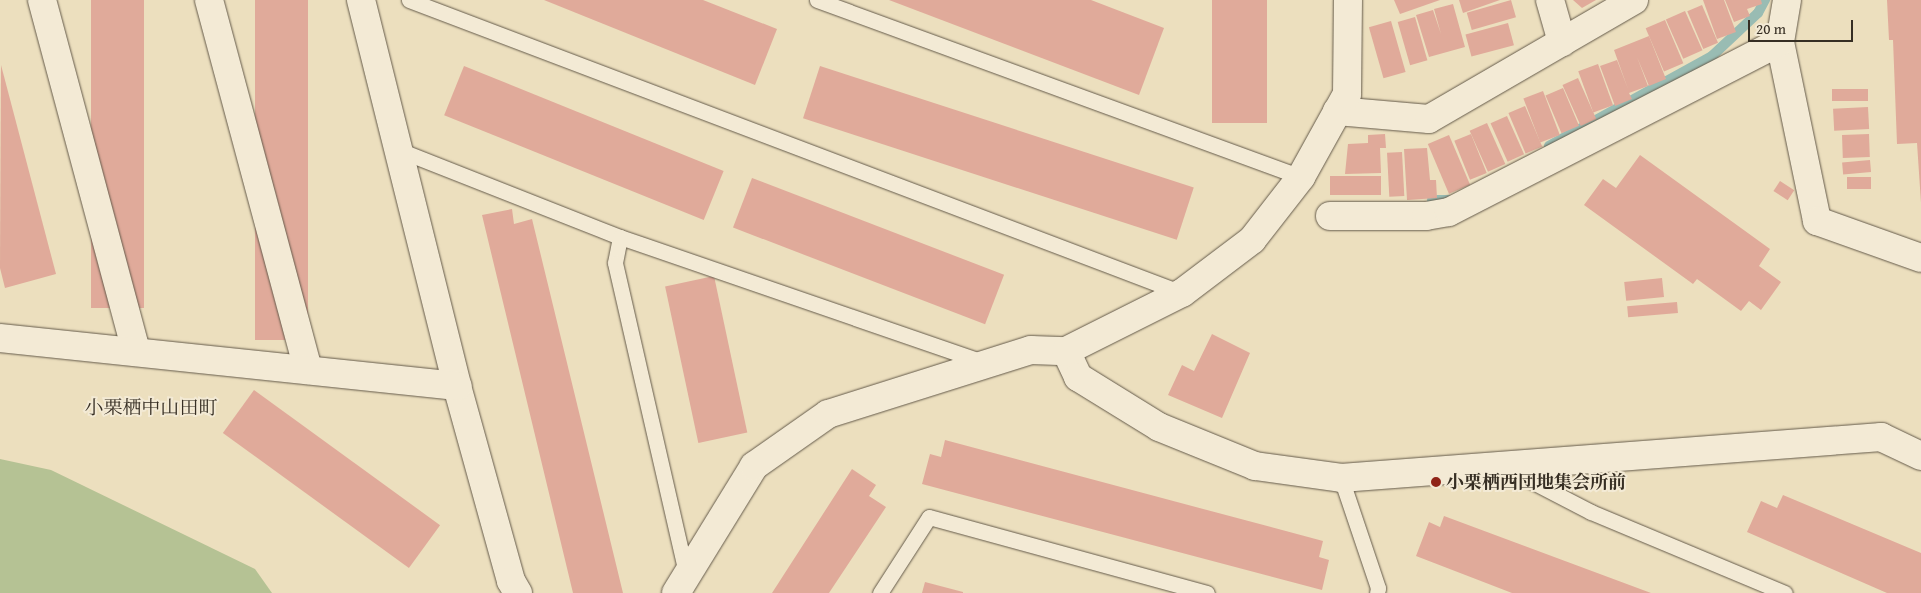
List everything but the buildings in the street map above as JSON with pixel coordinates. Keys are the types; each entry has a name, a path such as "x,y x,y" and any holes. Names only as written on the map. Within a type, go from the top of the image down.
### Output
{"street":[{"path":"42,0 136,352"},
{"path":"209,0 308,370"},
{"path":"361,0 457,386 511,581 518,593"},
{"path":"681,583 754,466 828,414 1031,350 1066,350 1182,293 1252,240 1301,177 1347,94 1348,0"},
{"path":"1550,0 1562,42"},
{"path":"1337,111 1429,119 1634,0"},
{"path":"1787,0 1780,42 1817,222 1916,253"},
{"path":"1330,216 1426,216 1449,212 1780,42"},
{"path":"0,338 457,386"},
{"path":"1066,350 1078,377 1159,427 1255,466 1342,478 1881,437 1921,456"}],"lane":[{"path":"409,0 1182,293"},
{"path":"817,0 1301,177"},
{"path":"399,150 620,237 988,364"},
{"path":"620,237 615,263 681,583"},
{"path":"1502,466 1591,512 1785,593"},
{"path":"1342,478 1382,591"},
{"path":"880,593 929,517 1207,593"}],"green space":[{"path":"0,459 51,470 255,569 272,593 0,593"}],"waterway":[{"path":"1549,146 1712,56 1758,13 1765,0"},
{"path":"1432,200 1448,200"}],"place":[{"name":"小栗栖西団地集会所前","path":"1436,482"}],"district":[{"name":"小栗栖中山田町","path":"151,408"}]}
